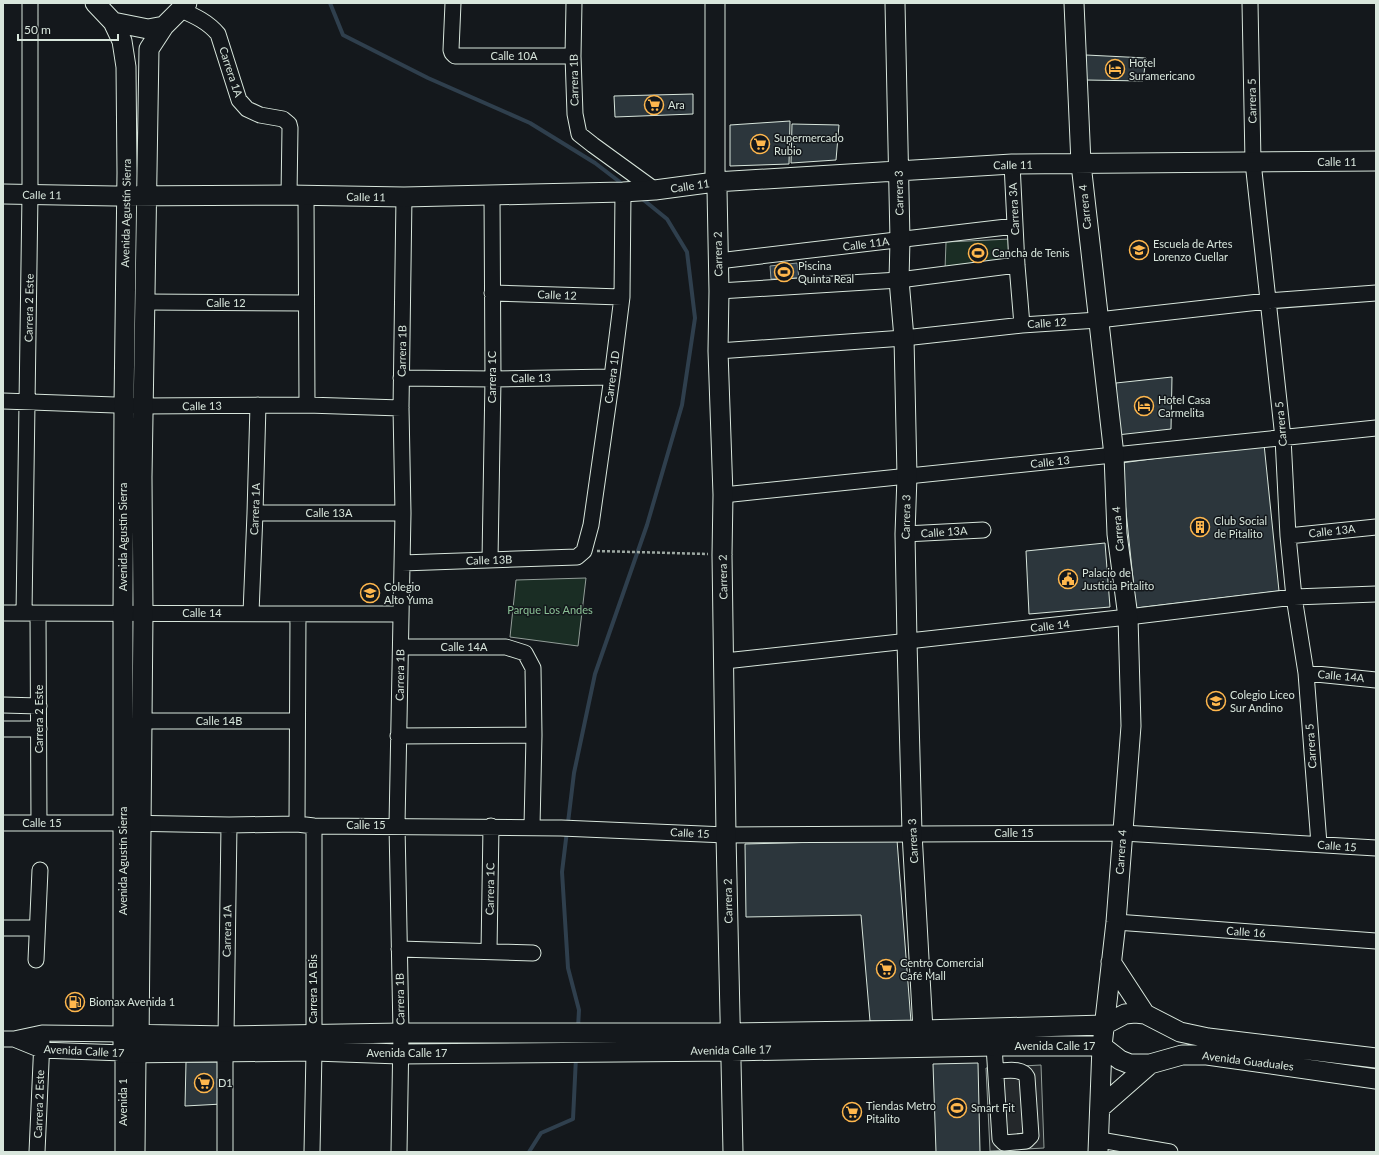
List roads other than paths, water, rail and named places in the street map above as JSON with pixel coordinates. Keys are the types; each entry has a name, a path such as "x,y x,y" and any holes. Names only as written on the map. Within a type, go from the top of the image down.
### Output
{"main road":[{"name":"Avenida Agustín Sierra","path":"95,3 113,22 122,41 126,67 123,614 132,823 131,1053"},
{"name":"Carrera 2","path":"714,3 715,182 717,189 719,291 718,351 723,495 722,554 725,662 726,835 733,1152"},
{"name":"Carrera 3","path":"895,3 899,170 899,280 904,338 907,476 905,534 912,833 923,1030"},
{"name":"Carrera 4","path":"1074,3 1080,164 1114,455 1117,534 1128,618 1131,726 1116,922 1102,1046 1099,1146"},
{"name":"Avenida Agustín Sierra","path":"132,823 142,721 143,406 149,49 164,26 184,7"},
{"path":"113,22 148,29 164,26"},
{"name":"Calle 11","path":"3,194 126,196 298,195 404,197 492,195 639,191 715,182 1012,164 1376,161"},
{"path":"1111,962 1145,1014"},
{"name":"Avenida Guaduales","path":"1104,1025 1125,1014 1145,1014 1180,1032 1208,1038 1376,1058"},
{"name":"Avenida Calle 17","path":"314,1043 400,1054 577,1052 923,1030 1104,1025"},
{"name":"Avenida Calle 17","path":"130,1034 225,1043 314,1043 401,1033 578,1033 730,1042 1102,1046"},
{"name":"Avenida Calle 17","path":"131,1053 225,1043"},
{"name":"Avenida Guaduales","path":"1102,1046 1120,1060 1130,1064 1150,1064 1182,1055 1207,1055 1376,1079"},
{"path":"1101,1107 1150,1064"}],"street":[{"name":"Carrera 2 Este","path":"24,614 30,194 30,3"},
{"name":"Calle 10A","path":"454,3 451,50 455,56 573,56"},
{"name":"Carrera 1B","path":"574,3 573,56 575,114 579,134 598,149 639,191"},
{"name":"Carrera 5","path":"1250,3 1253,162 1283,438 1288,536 1294,597 1306,673 1319,844"},
{"name":"Carrera 1A","path":"184,7 212,26 218,34 239,100 247,109 260,115 283,119 289,124 298,195 306,303 307,405"},
{"name":"Carrera 3A","path":"1012,164 1017,265 1022,325"},
{"name":"Carrera 1D","path":"580,554 591,525 622,297 639,191"},
{"name":"Carrera 1C","path":"490,560 493,379 492,195"},
{"name":"Carrera 1B","path":"399,1152 401,1033 397,825 403,513 401,378 404,197"},
{"name":"Calle 11A","path":"718,261 1015,226"},
{"path":"719,291 899,280 1017,265"},
{"name":"Calle 12","path":"492,293 622,297"},
{"name":"Calle 12","path":"718,351 904,338 1022,325 1098,320 1268,301 1376,293"},
{"name":"Calle 12","path":"145,302 306,303"},
{"name":"Calle 13","path":"401,378 493,379 612,376"},
{"name":"Calle 13","path":"3,400 143,406 307,405 401,408"},
{"name":"Carrera 1A","path":"251,613 258,405"},
{"name":"Calle 13","path":"723,495 1376,428"},
{"name":"Calle 13A","path":"255,513 403,513"},
{"name":"Calle 13A","path":"1288,536 1376,527"},
{"name":"Calle 13A","path":"905,534 983,530"},
{"name":"Calle 13B","path":"402,563 490,560 580,554"},
{"name":"Calle 14","path":"725,662 1128,618 1294,597 1376,594"},
{"name":"Calle 14","path":"3,613 400,614"},
{"name":"Carrera 2 Este","path":"38,614 39,823"},
{"path":"297,824 298,614"},
{"name":"Calle 14A","path":"401,647 506,647 525,652 533,668 534,735"},
{"name":"Calle 14A","path":"1306,673 1376,680"},
{"path":"3,705 39,706"},
{"name":"Calle 14B","path":"142,721 298,721"},
{"path":"3,729 39,729"},
{"path":"398,736 534,735 532,827"},
{"name":"Calle 15","path":"3,823 132,823 229,826 297,824 314,826 491,826 726,835 1123,833 1376,848"},
{"name":"Carrera 1A","path":"225,1152 225,1043 229,826"},
{"name":"Carrera 1A Bis","path":"312,1152 314,1043 314,826"},
{"name":"Carrera 1C","path":"489,951 491,826"},
{"path":"36,960 36,928 40,870"},
{"name":"Calle 16","path":"1116,922 1376,941"},
{"path":"3,928 36,928"},
{"path":"399,949 533,953"},
{"name":"Carrera 2 Este","path":"37,1152 42,1033"},
{"name":"Avenida Calle 17","path":"8,1039 42,1033 130,1034"},
{"name":"Avenida Calle 17","path":"8,1039 41,1050 131,1053"},
{"path":"994,1046 997,1071 1000,1139 1004,1142 1026,1141 1031,1136 1027,1076 1021,1071 997,1071"},
{"name":"Avenida 1","path":"122,1152 131,1053"},
{"name":"Avenida 1","path":"131,1053 138,1058 137,1152"},
{"path":"1099,1146 1170,1152"}],"water":[{"name":"Piscina Quinta Real","path":"797,263 799,278 771,279 770,266"}],"waterway":[{"path":"330,3 343,35 428,78 530,123 595,163 625,186"},
{"path":"578,1028 579,1010 568,968 562,872 574,773 595,674 647,525 682,405 695,318 687,252 667,219 640,197"},
{"path":"529,1152 541,1133 573,1119 576,1057"}],"place":[{"name":"Hotel Suramericano","path":"1115,69"},
{"name":"Ara","path":"654,105"},
{"name":"Supermercado Rubio","path":"760,144"},
{"name":"Escuela de Artes Lorenzo Cuellar","path":"1139,250"},
{"name":"Cancha de Tenis","path":"978,253"},
{"name":"Piscina Quinta Real","path":"784,272"},
{"name":"Hotel Casa Carmelita","path":"1144,406"},
{"name":"Club Social de Pitalito","path":"1200,527"},
{"name":"Palacio de Justicia Pitalito","path":"1068,579"},
{"name":"Colegio Alto Yuma","path":"370,593"},
{"name":"Colegio Liceo Sur Andino","path":"1216,701"},
{"name":"Centro Comercial Café Mall","path":"886,969"},
{"name":"Biomax Avenida 1","path":"75,1002"},
{"name":"D1","path":"204,1083"},
{"name":"Smart Fit","path":"957,1108"},
{"name":"Tiendas Metro Pitalito","path":"852,1112"}],"park label":[{"name":"Parque Los Andes","path":"550,610"}]}
